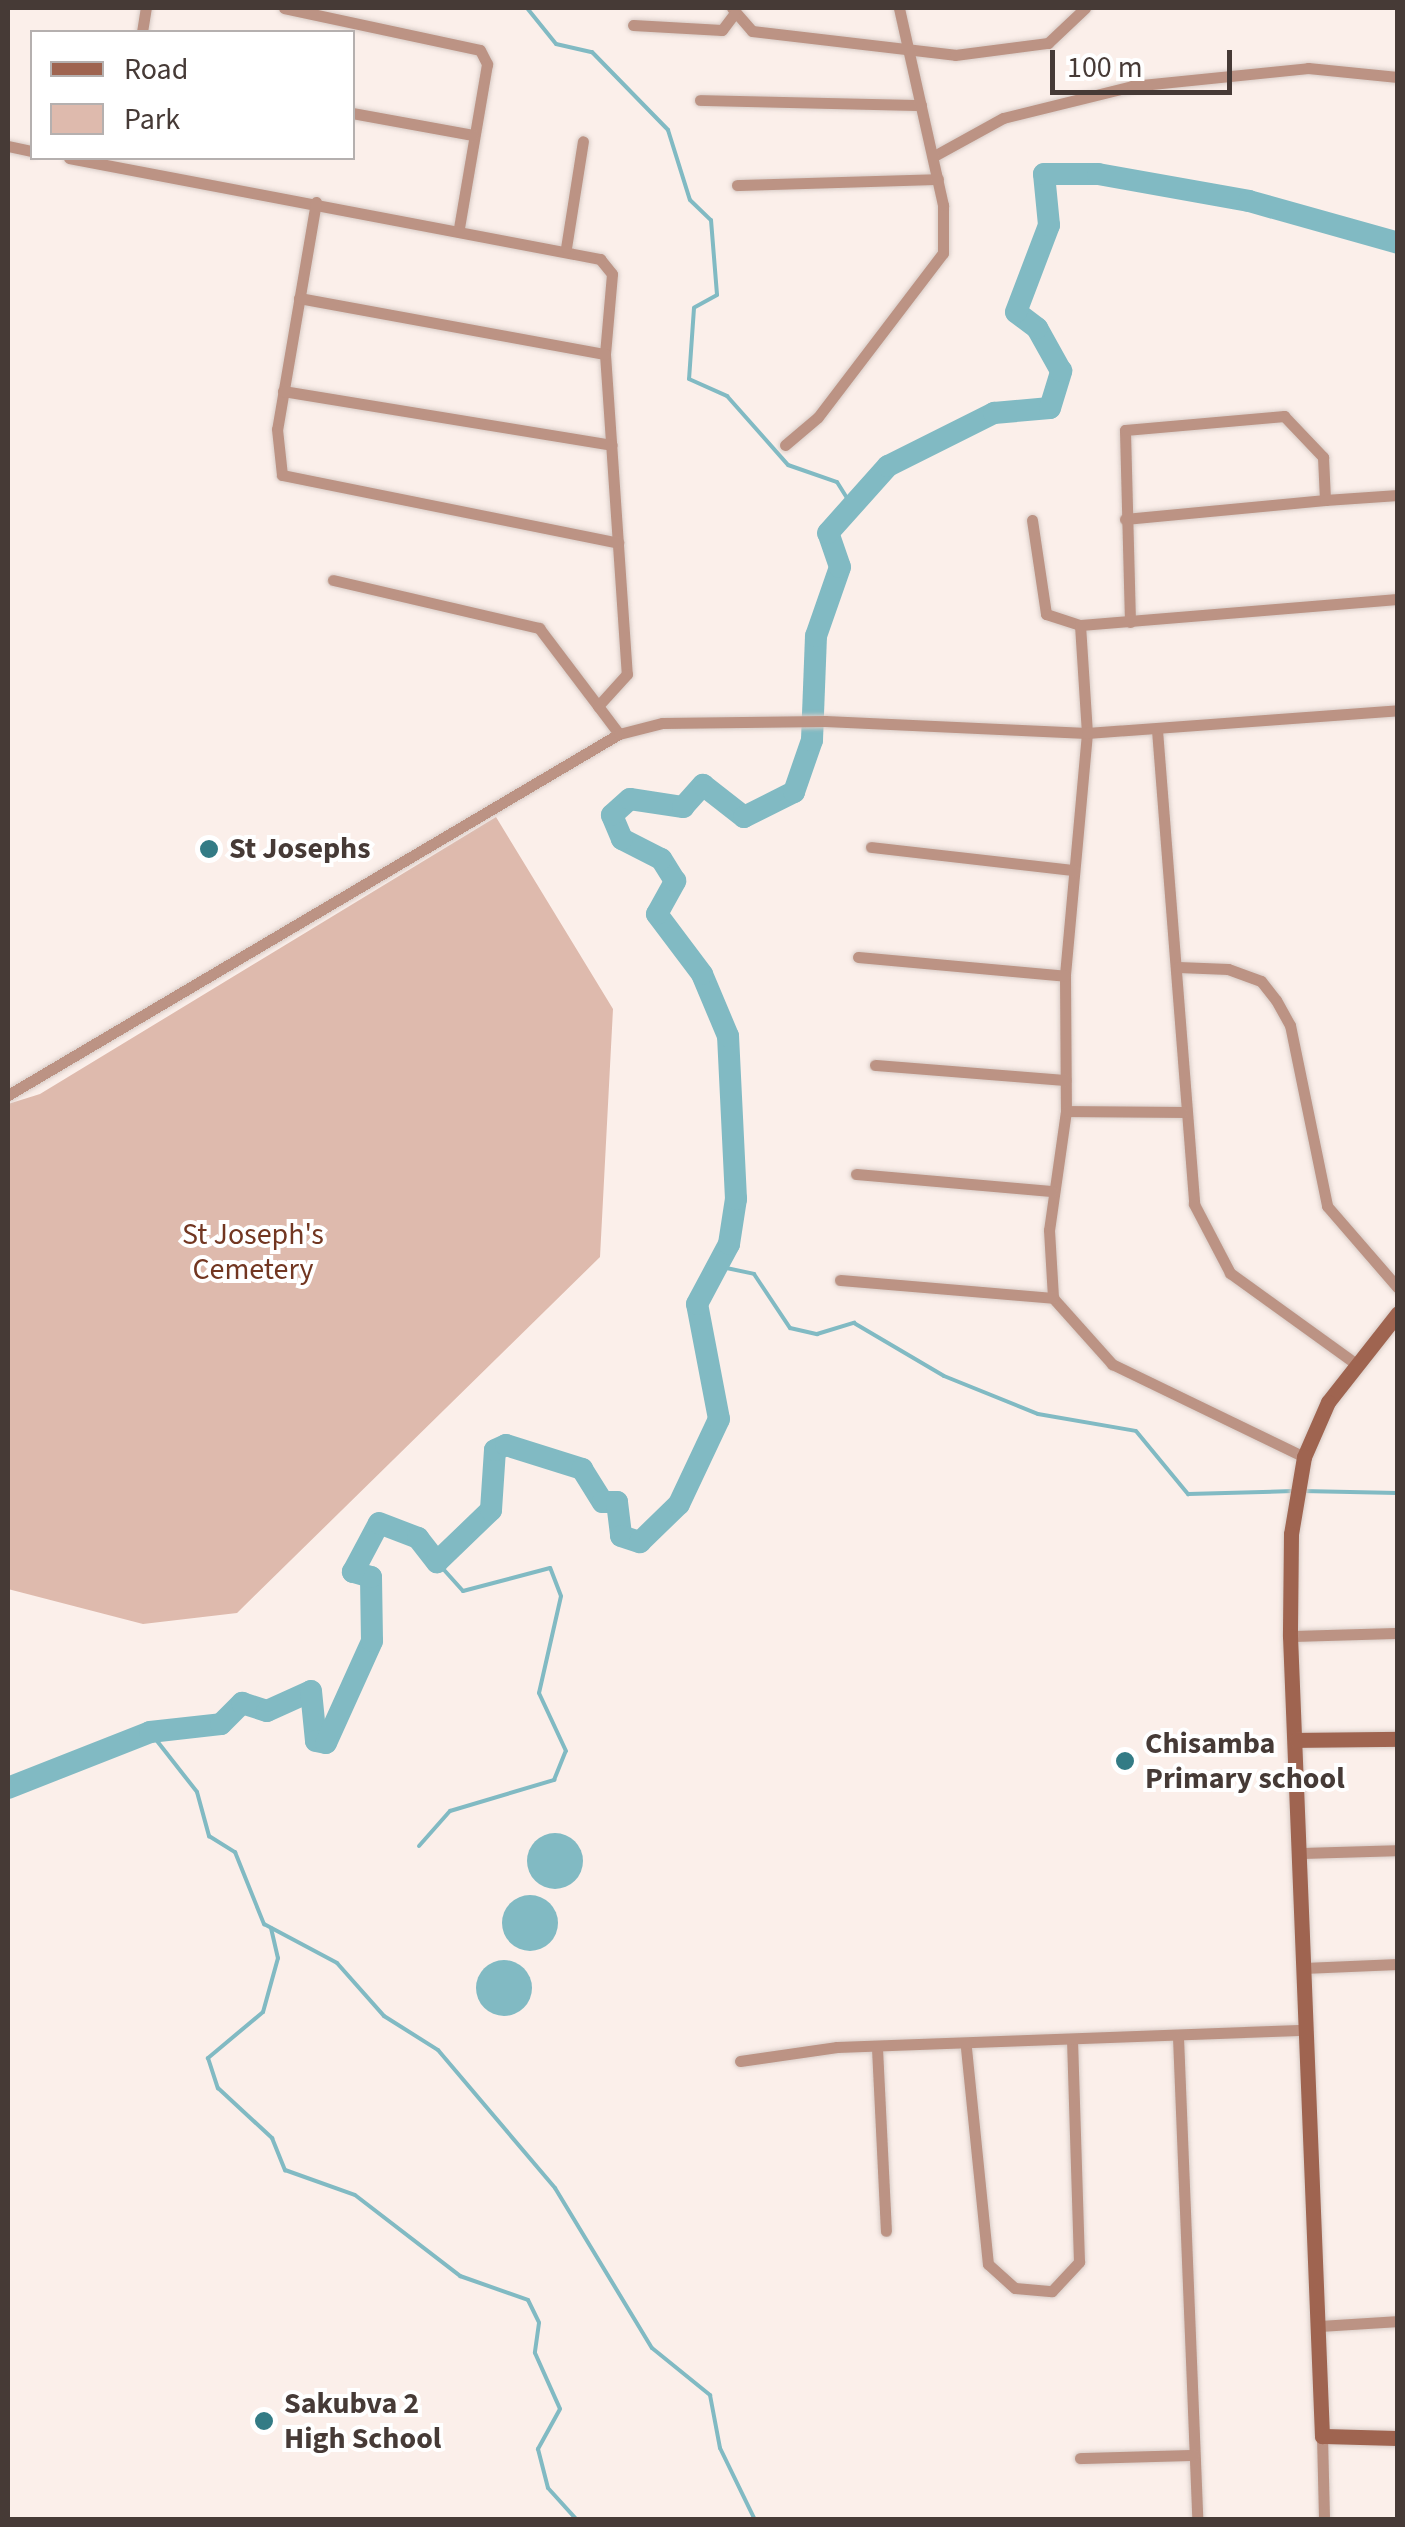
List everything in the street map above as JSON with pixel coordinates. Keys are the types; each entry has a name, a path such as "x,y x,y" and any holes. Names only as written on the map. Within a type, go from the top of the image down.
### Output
{"street":[{"path":"284,8 468,41 487,64 459,227"},
{"path":"786,445 936,272 945,236 938,178 899,8"},
{"path":"633,24 752,31 956,55 1048,42 1085,8"},
{"path":"722,30 733,11 752,31"},
{"path":"934,156 1003,118 1132,86 1308,68 1398,77"},
{"path":"700,100 922,105"},
{"path":"355,114 473,134"},
{"path":"566,248 583,141"},
{"path":"94,160 459,227 566,248 600,259 612,274 605,354 628,674 598,706"},
{"path":"738,184 938,178"},
{"path":"316,202 283,390 274,463 282,476 618,542"},
{"path":"299,298 605,354"},
{"path":"283,390 612,445"},
{"path":"1130,622 1120,438 1128,429 1288,418 1323,457 1325,500"},
{"path":"1125,520 1398,495"},
{"path":"1032,520 1046,614 1080,625 1398,599"},
{"path":"333,580 539,628 619,734"},
{"path":"1080,625 1087,733 1064,976 1066,1111 1051,1191 1053,1298 1112,1364 1304,1457"},
{"path":"8,1096 619,734 662,723 825,720 1087,733 1398,710"},
{"path":"1157,730 1178,967 1182,1112 1194,1204 1230,1273 1356,1362"},
{"path":"871,847 1074,870"},
{"path":"858,956 1064,976"},
{"path":"1178,967 1228,969 1261,981 1276,1000 1326,1206 1398,1288"},
{"path":"875,1065 1065,1080"},
{"path":"1066,1111 1182,1112"},
{"path":"856,1174 1051,1191"},
{"path":"840,1280 1053,1298"},
{"path":"1324,2520 1321,2326 1290,1636 1294,1512 1304,1457 1356,1362 1398,1313"},
{"path":"1290,1636 1398,1634"},
{"path":"1296,1740 1398,1739"},
{"path":"1300,1853 1398,1850"},
{"path":"1303,1968 1398,1964"},
{"path":"740,2060 877,2048 966,2048 1306,2030"},
{"path":"1178,2037 1197,2520"},
{"path":"966,2048 988,2264 1015,2288 1052,2291 1079,2262 1072,2043"},
{"path":"877,2048 886,2231"},
{"path":"1321,2326 1398,2322"},
{"path":"1322,2436 1398,2438"},
{"path":"1080,2458 1194,2455"}],"green space":[{"name":"St Joseph's Cemetery","path":"496,817 613,1009 600,1257 237,1613 143,1624 8,1589 8,1104 40,1094"}],"water":[{"path":"555,1833 574,1842 583,1861 574,1880 555,1889 536,1880 527,1861 536,1842"},
{"path":"530,1895 549,1904 558,1923 549,1942 530,1951 511,1942 502,1923 511,1904"},
{"path":"504,1960 523,1969 532,1988 523,2007 504,2016 485,2007 476,1988 485,1969"}],"waterway":[{"path":"527,8 556,44 592,52 668,130 690,200 711,220 717,295 694,308 689,379 727,396 788,465 837,482 852,506"},
{"path":"8,1788 150,1732 221,1724 242,1703 267,1711 311,1691 316,1741 326,1743 372,1641 371,1577 353,1572 379,1523 418,1538 437,1562 491,1510 495,1450 506,1445 582,1469 603,1502 617,1502 621,1536 640,1542 679,1504 719,1419 697,1304 729,1244 736,1199 728,1036 702,974 657,914 675,881 661,859 622,839 612,815 630,799 683,807 703,785 744,817 794,792 812,740 816,636 840,567 828,533 888,466 994,413 1050,408 1061,371 1037,328 1016,312 1049,225 1044,174 1098,174 1249,201 1398,243"},
{"path":"717,1266 754,1274 790,1328 817,1334 854,1323 944,1376 1038,1414 1136,1431 1188,1494 1293,1491"},
{"path":"1302,1491 1398,1493"},
{"path":"419,1846 450,1811 554,1780 566,1751 539,1693 561,1596 550,1568 463,1591 437,1562"},
{"path":"150,1732 197,1792 209,1836 235,1852 264,1924 337,1963 384,2016 438,2050 555,2188 652,2348 710,2395 720,2448 755,2520"},
{"path":"271,1928 278,1958 263,2012 208,2058 218,2088 272,2138 285,2170 355,2195 460,2276 528,2300 539,2323 535,2353 560,2409 538,2449 548,2488 577,2520"}],"place":[{"name":"St Josephs","path":"209,849"},
{"name":"Chisamba Primary school","path":"1125,1761"},
{"name":"Sakubva 2 High School","path":"264,2421"}]}
